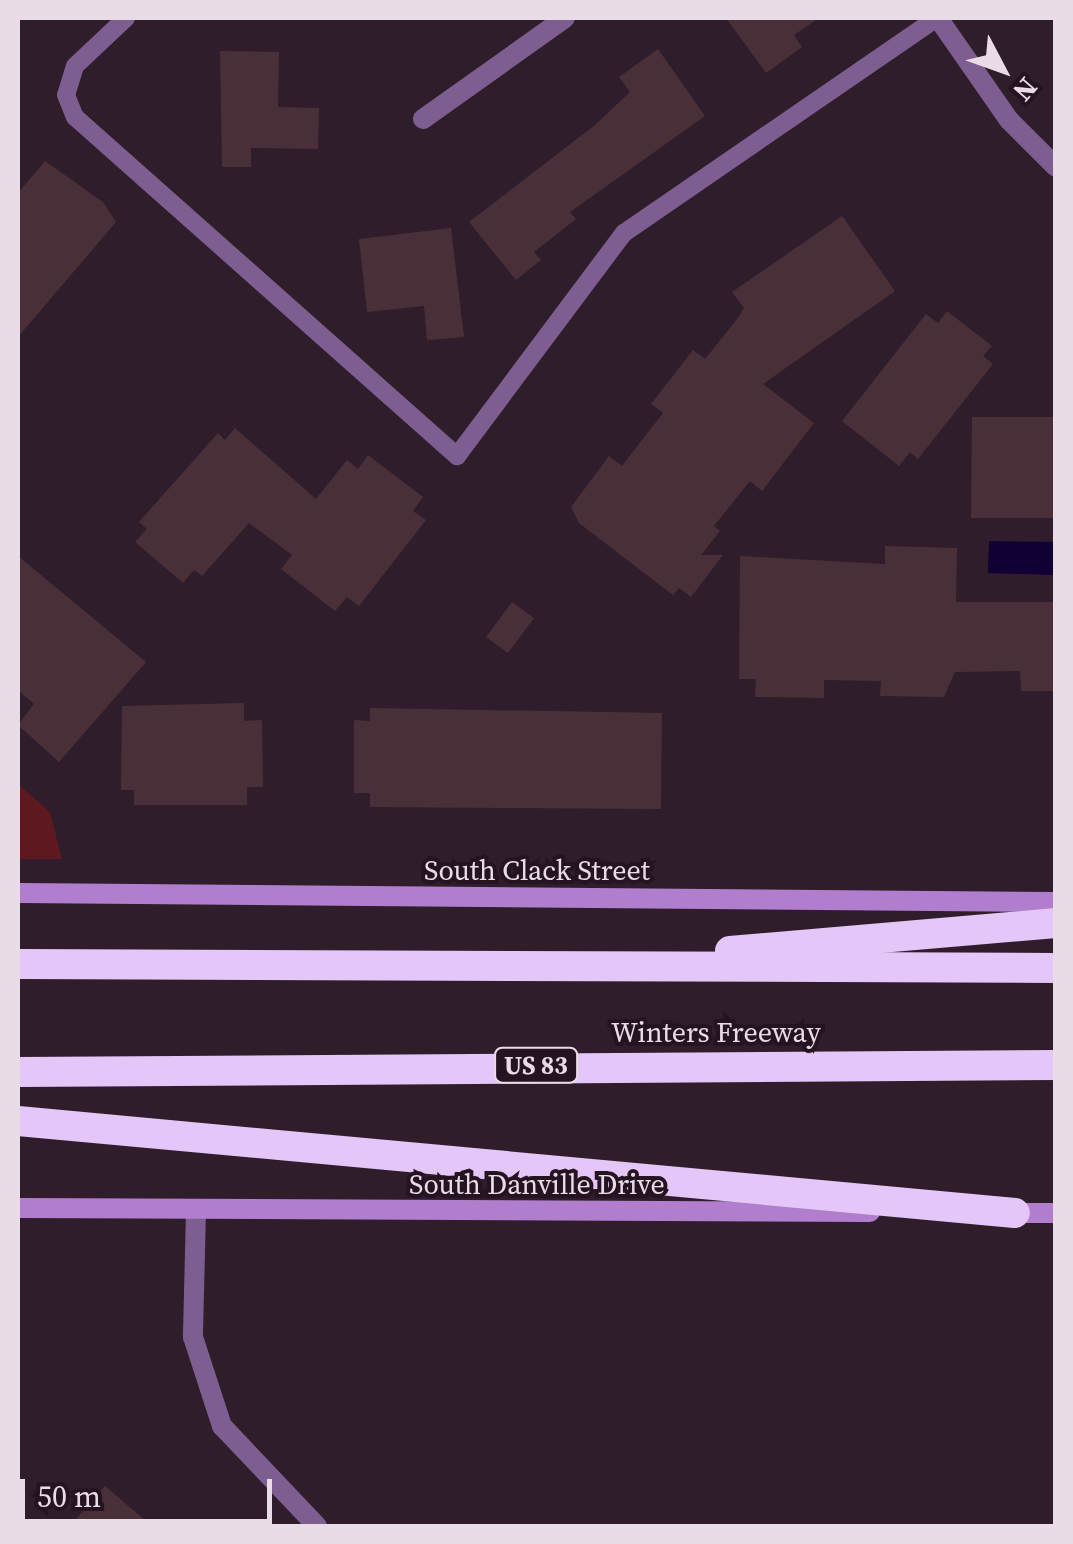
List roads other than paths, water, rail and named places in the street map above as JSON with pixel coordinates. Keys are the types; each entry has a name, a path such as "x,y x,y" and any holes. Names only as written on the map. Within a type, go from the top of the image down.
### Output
{"highway":[{"path":"542,968 1056,923"},
{"path":"18,964 1056,968"},
{"name":"Winters Freeway","path":"18,1072 1056,1065"},
{"path":"18,1121 1015,1213"}],"main road":[{"name":"South Clack Street","path":"18,893 1056,902"},
{"name":"South Danville Drive","path":"18,1208 1056,1213"}],"street":[{"path":"424,119 565,18"},
{"path":"937,18 1009,120 1056,167"},
{"path":"196,1210 192,1337 222,1426 317,1526"}],"lane":[{"path":"126,18 75,66 66,95 75,117 457,456 624,234 937,18"}]}
